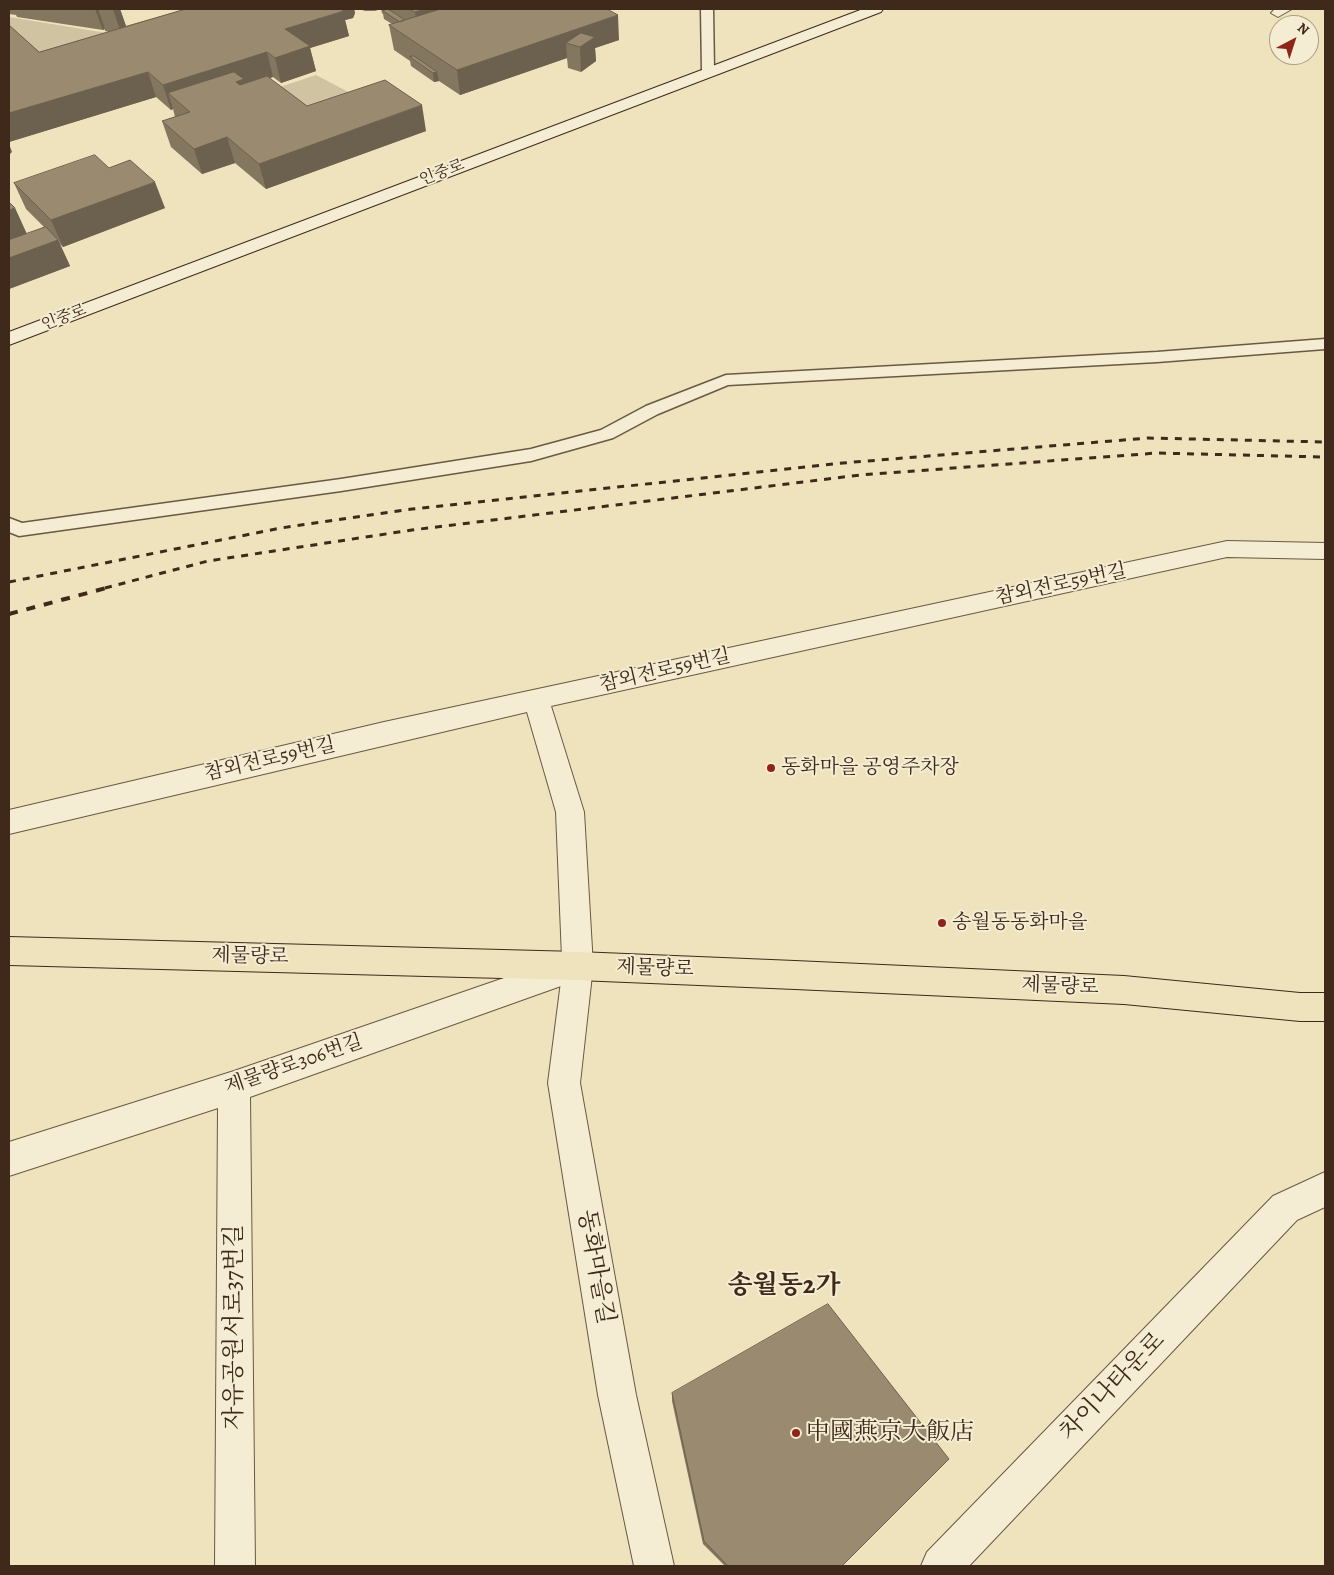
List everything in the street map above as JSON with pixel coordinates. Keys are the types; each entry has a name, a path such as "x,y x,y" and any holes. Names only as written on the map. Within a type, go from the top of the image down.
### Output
{"main road":[{"name":"제물량로","path":"9,951 578,966 1124,990 1317,1010"}],"street":[{"name":"인중로","path":"9,339 708,71 876,9"},
{"name":"참외전로59번길","path":"9,822 536,699 1227,549 1325,551"},
{"name":"동화마을길","path":"536,699 570,812 578,966 564,1083 617,1395 654,1566"},
{"name":"제물량로306번길","path":"9,1159 234,1087 578,966"},
{"name":"자유공원서로37번길","path":"234,1087 235,1566"},
{"name":"차이나타운로","path":"941,1566 1285,1208 1325,1189"}],"lane":[{"path":"708,9 708,71"},
{"path":"9,524 18,530 341,485 531,455 607,434 652,410 726,380 1157,357 1325,344"}],"shaded area":[{"path":"9,17 125,36 55,73 9,44"},
{"path":"316,75 375,106 315,127 256,95"}],"building":[{"path":"186,9 340,9 344,11 285,29 310,46 275,58 267,52 163,85 148,72 9,113 9,25 39,52"},
{"path":"388,9 405,20 400,22 383,11"},
{"path":"409,9 426,9 415,12"},
{"path":"441,9 607,9 618,15 457,70 389,25"},
{"path":"581,33 595,37 580,47 566,43"},
{"path":"414,56 437,72 433,73 410,57"},
{"path":"234,72 244,79 236,82 240,85 267,76 307,106 385,80 422,105 259,164 227,137 194,149 162,121 190,112 168,93"},
{"path":"95,155 109,168 130,160 155,182 51,220 14,183"},
{"path":"9,202 15,208 9,210"},
{"path":"46,227 58,240 9,258 9,240"},
{"name":"中國燕京大飯店","path":"828,1304 949,1459 842,1566 728,1566 704,1541 672,1393"}],"railway":[{"path":"9,582 281,528 412,509 843,463 1148,438 1325,442"},
{"path":"105,588 208,561 412,530 860,475 1157,453 1325,457"},
{"path":"9,614 110,587"}],"place":[{"name":"동화마을 공영주차장","path":"771,768"},
{"name":"송월동동화마을","path":"942,923"},
{"name":"中國燕京大飯店","path":"796,1433"}],"district":[{"name":"송월동2가","path":"784,1287"}]}
